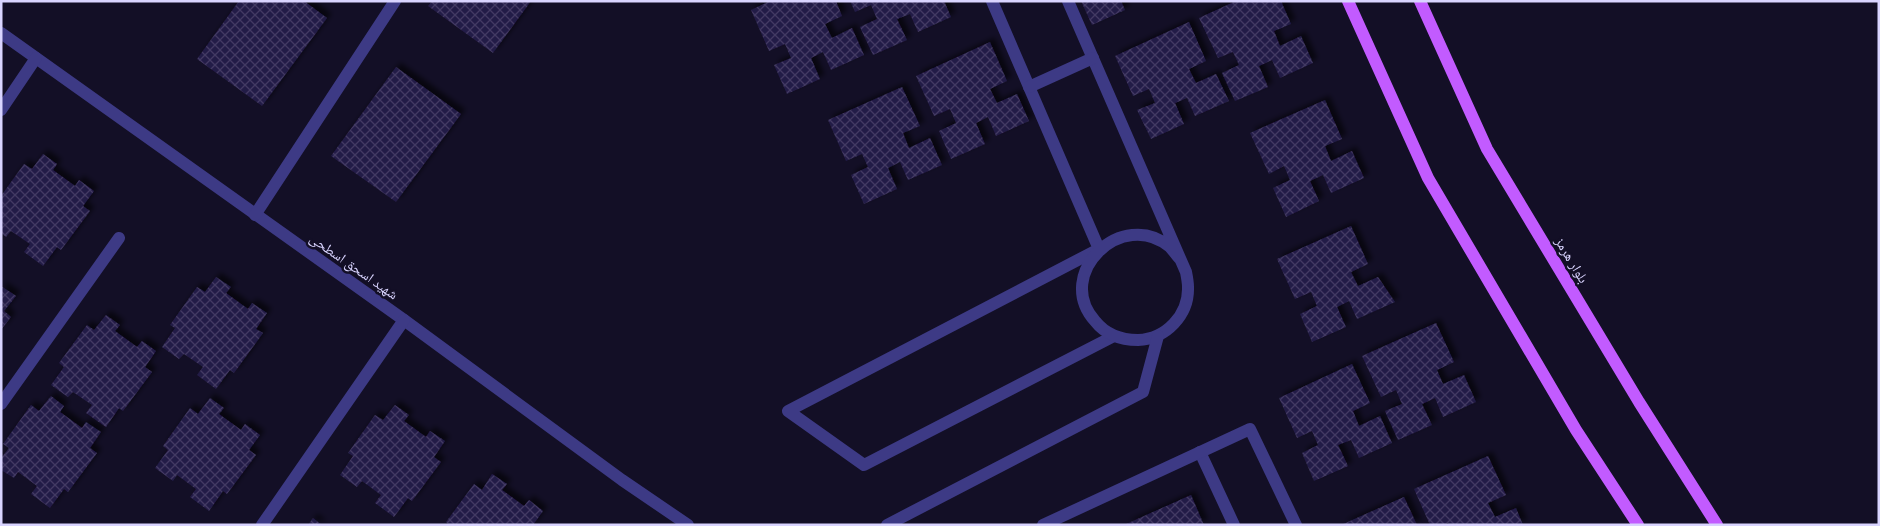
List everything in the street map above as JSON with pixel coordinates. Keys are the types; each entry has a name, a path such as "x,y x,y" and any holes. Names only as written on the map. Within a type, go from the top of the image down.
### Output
{"main road":[{"path":"1348,1 1428,178 1572,422 1638,525"},
{"name":"بلوار هرمز","path":"1420,1 1487,149 1639,402 1717,525"}],"street":[{"path":"255,215 396,1"},
{"path":"992,1 1099,249"},
{"path":"1068,1 1186,272 1188,287 1186,302 1180,316 1170,328 1158,336 1128,340 1114,336 1101,328 1091,317 1085,304 1082,289 1084,274 1090,260 1099,249"},
{"name":"شهید اسحق اسطحی","path":"1,33 404,320 622,480 688,525"},
{"path":"1,110 36,58"},
{"path":"1029,87 1093,58"},
{"path":"1114,336 864,465 788,411 1099,249 1112,240 1126,236 1142,235 1170,247 1180,259"},
{"path":"1,404 119,238"},
{"path":"262,525 404,320"},
{"path":"887,525 1143,392 1158,336"},
{"path":"1043,525 1250,429 1296,525"},
{"path":"1200,452 1234,525"}],"building":[{"path":"239,1 304,1 327,18 262,106 197,59"},
{"path":"432,1 531,1 493,53 428,6"},
{"path":"770,1 836,1 842,16 825,24 832,38 852,28 864,55 831,70 823,52 811,58 820,79 787,94 774,65 791,58 785,44 769,51 751,10"},
{"path":"850,1 944,1 951,17 918,32 910,14 897,19 907,40 873,55 860,27 877,19 871,5 855,12"},
{"path":"1081,1 1121,1 1125,10 1092,25"},
{"path":"1236,1 1281,1 1291,24 1274,31 1280,46 1301,36 1313,63 1280,78 1272,60 1259,66 1268,87 1235,101 1222,73 1239,65 1233,52 1218,58 1199,18"},
{"path":"1189,22 1206,61 1189,69 1196,83 1216,74 1229,101 1195,116 1187,98 1175,103 1184,124 1151,139 1137,110 1155,103 1149,89 1133,96 1115,56"},
{"path":"990,42 1007,81 990,89 997,103 1017,94 1029,121 996,136 988,117 976,123 985,144 951,159 939,131 956,123 950,109 934,116 916,76"},
{"path":"396,67 461,114 396,202 331,156"},
{"path":"902,87 920,126 903,133 909,148 930,138 942,165 908,180 900,162 888,168 897,189 864,204 851,175 868,167 862,154 846,161 828,120"},
{"path":"1325,100 1342,139 1325,146 1331,161 1352,151 1364,178 1331,193 1323,175 1310,181 1319,201 1286,217 1273,188 1290,180 1284,166 1269,174 1250,133"},
{"path":"43,154 57,164 53,170 75,186 79,180 94,191 83,206 90,211 61,250 57,247 43,266 24,252 30,244 11,231 6,237 1,233 1,196 24,164 32,169"},
{"path":"1351,226 1368,264 1351,272 1358,286 1378,277 1395,302 1357,319 1349,301 1337,307 1346,327 1312,342 1300,314 1317,306 1311,292 1295,299 1277,259"},
{"path":"216,277 231,287 226,293 248,309 252,303 267,313 256,329 263,333 234,373 230,370 216,389 197,375 203,367 184,354 179,359 162,347 175,328 170,325 197,287 205,292"},
{"path":"1,286 16,296 4,311 11,317 1,330"},
{"path":"106,315 120,325 115,331 137,347 142,341 156,351 145,367 152,372 123,411 119,408 106,427 86,413 92,405 73,392 68,397 51,385 64,367 59,363 87,325 94,330"},
{"path":"1436,323 1454,362 1437,370 1443,384 1464,375 1476,402 1443,417 1435,398 1422,404 1432,425 1398,440 1385,411 1402,404 1396,390 1381,397 1362,356"},
{"path":"1352,364 1370,403 1353,411 1359,426 1380,416 1392,443 1359,458 1351,440 1338,445 1348,466 1314,481 1302,453 1318,445 1312,431 1297,438 1279,398"},
{"path":"51,396 64,406 60,412 82,428 86,422 101,432 90,448 97,453 68,492 64,489 50,508 31,494 37,486 18,472 14,478 1,470 1,458 9,448 3,444 31,405 39,411"},
{"path":"210,398 224,408 219,414 241,430 245,424 260,435 249,450 256,455 227,494 223,491 209,511 190,497 196,489 177,475 173,481 155,468 168,450 163,446 190,408 198,414"},
{"path":"395,405 409,415 404,421 426,437 430,431 445,441 434,457 441,462 412,501 408,498 394,517 375,503 381,495 362,481 357,487 340,475 353,456 348,453 375,415 383,420"},
{"path":"1488,456 1506,495 1488,503 1495,517 1516,508 1523,525 1449,525 1448,523 1430,525 1414,489"},
{"path":"492,474 507,484 502,490 524,506 529,500 543,511 533,525 449,525 446,522 474,484 482,490"},
{"path":"1191,495 1204,525 1124,525"},
{"path":"1404,497 1417,525 1341,525"},
{"path":"313,518 322,525 308,525"}]}
